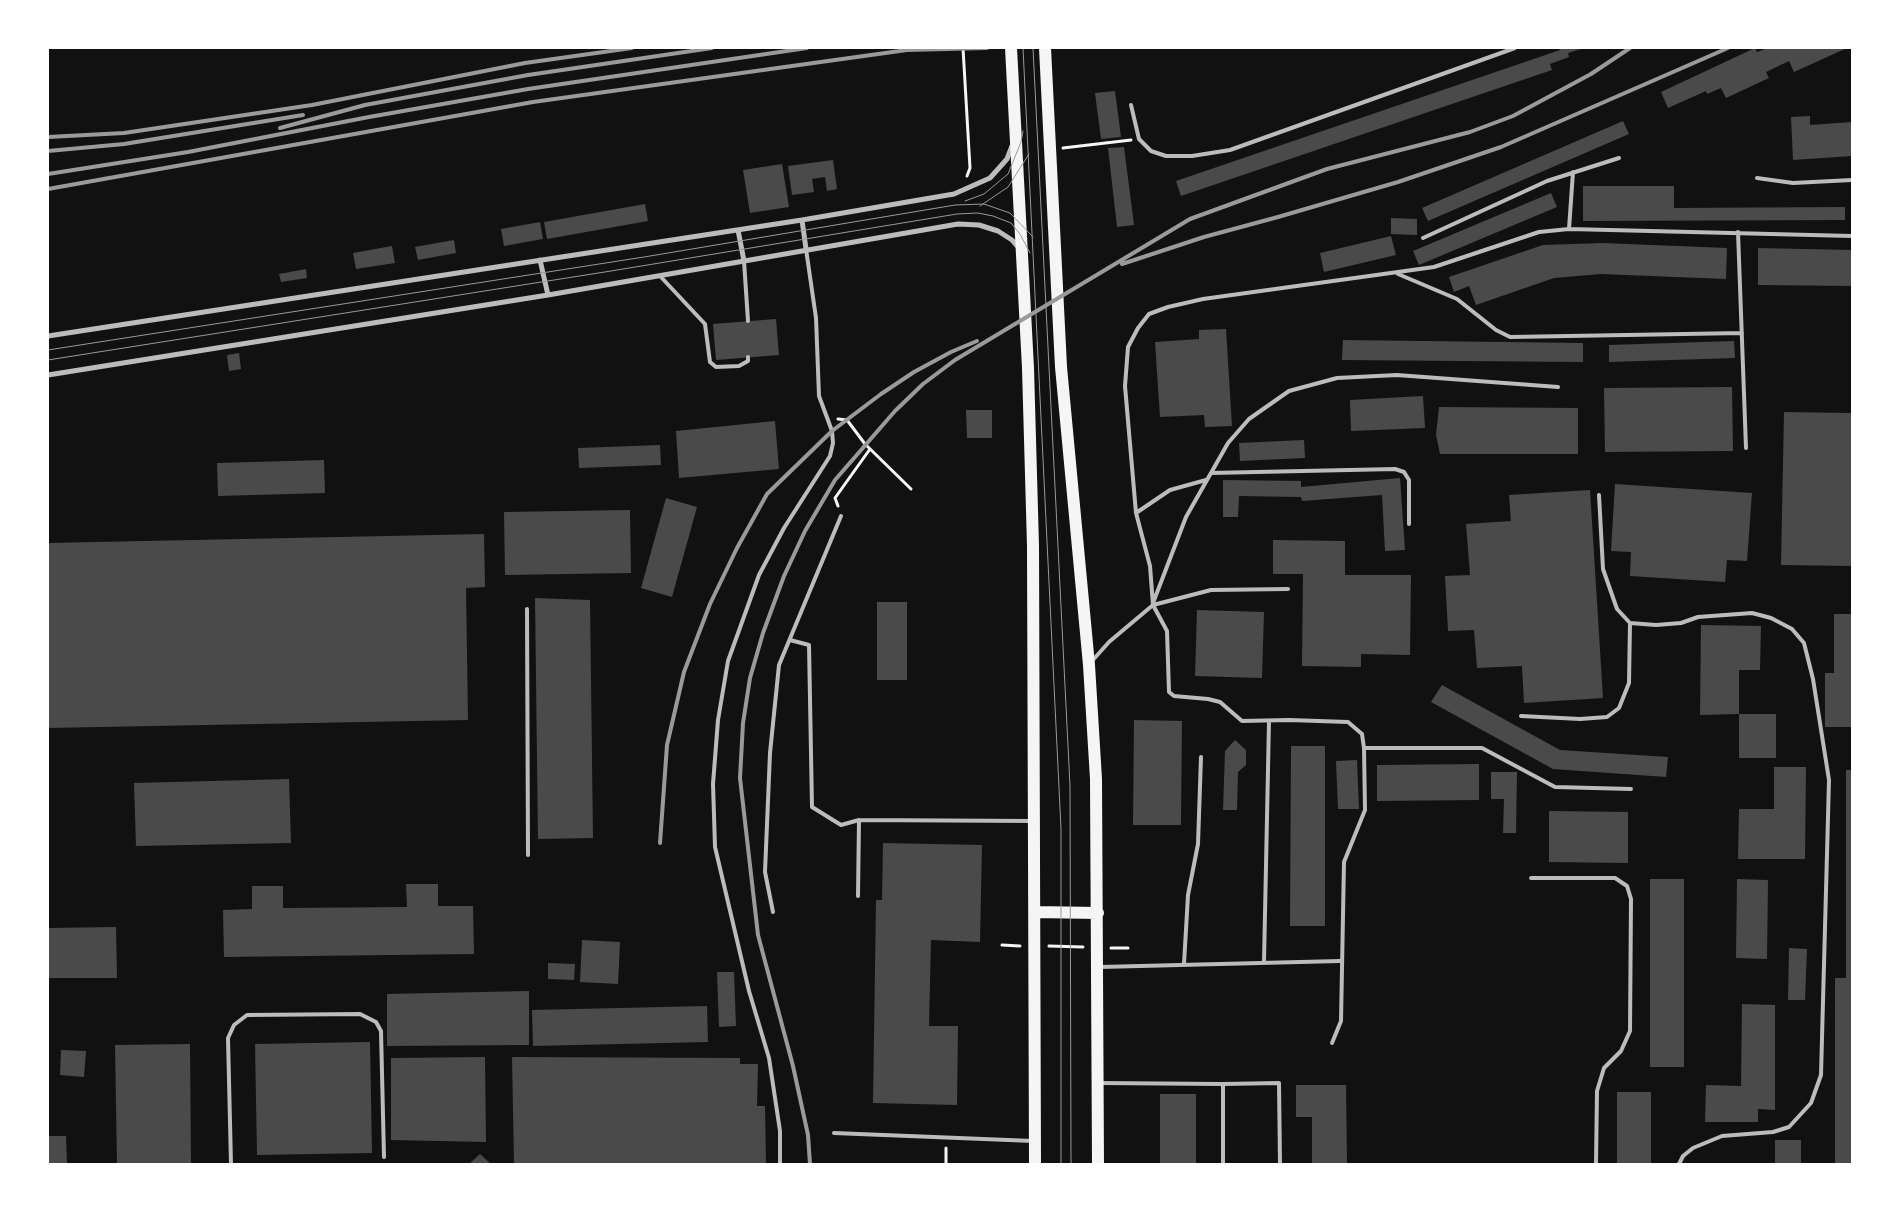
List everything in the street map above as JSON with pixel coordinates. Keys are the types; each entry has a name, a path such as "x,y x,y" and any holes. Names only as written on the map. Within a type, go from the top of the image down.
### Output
{"main road":[{"path":"1011,48 1028,368 1033,546 1035,1164"},
{"path":"1045,48 1061,367 1089,665 1096,779 1098,1164"},
{"path":"1035,912 1098,912"}],"street":[{"path":"48,336 802,220 954,194 982,184 998,170 1007,159 1016,138"},
{"path":"802,220 806,249"},
{"path":"48,375 548,295 958,224 979,225 998,231 1012,240 1021,250"},
{"path":"738,230 744,261"},
{"path":"540,260 548,295"}],"lane":[{"path":"1131,105 1139,139 1151,150 1166,156 1192,156 1230,150 1516,48"},
{"path":"1423,238 1573,172 1618,158"},
{"path":"1569,229 1573,172"},
{"path":"1757,178 1793,184 1852,180"},
{"path":"1332,1043 1340,1021 1340,961 1344,862 1365,810 1362,734 1348,722 1269,720 1242,722 1220,702 1174,696 1169,692 1167,632 1153,605 1150,566 1136,513 1125,386 1128,347 1138,328 1150,314 1168,306 1202,299 1434,267 1539,232 1569,229 1852,236"},
{"path":"1738,232 1746,448"},
{"path":"780,1164 777,1101 769,1058 749,991 715,847 714,784 718,720 728,661 760,575 784,528 830,456 833,443 819,396 816,318 806,249"},
{"path":"744,261 748,321"},
{"path":"1396,273 1457,298 1496,330 1510,337 1742,333"},
{"path":"660,276 705,324 710,362 716,366 739,366 748,361 748,357"},
{"path":"1153,605 1186,516 1228,443 1249,419 1266,405 1289,391 1337,378 1397,375 1558,387"},
{"path":"1211,474 1395,469 1404,472 1409,480 1409,524"},
{"path":"1136,513 1170,490 1206,480"},
{"path":"1599,496 1603,568 1617,609 1630,623 1656,625 1681,623 1698,617 1752,613 1772,618 1792,629 1804,643 1814,679 1829,780 1821,1074 1811,1103 1789,1127 1773,1132 1722,1136 1692,1148 1683,1156 1678,1164"},
{"path":"773,912 765,872 770,753 779,664 841,516"},
{"path":"1089,665 1109,642 1153,605 1211,590 1288,590"},
{"path":"527,609 528,855"},
{"path":"1521,716 1580,719 1608,717 1619,708 1629,683 1630,623"},
{"path":"790,640 809,645 812,807 841,825 859,820 1034,820"},
{"path":"1264,962 1269,720"},
{"path":"1364,748 1482,748 1555,787 1631,789"},
{"path":"1184,964 1188,895 1198,844 1201,757"},
{"path":"858,896 859,820"},
{"path":"1531,878 1615,878 1627,886 1631,899 1630,1031 1624,1047 1604,1068 1596,1091 1596,1164"},
{"path":"1098,967 1340,961"},
{"path":"231,1164 228,1038 234,1025 247,1015 360,1014 376,1022 381,1032 384,1156"},
{"path":"1098,1083 1279,1083 1280,1164"},
{"path":"1223,1084 1223,1164"},
{"path":"834,1133 1035,1141"}],"path":[{"path":"963,48 970,168"},
{"path":"1064,148 1139,139"},
{"path":"827,419 847,420 870,449 911,489"},
{"path":"841,516 835,498 870,449"},
{"path":"1002,945 1128,948"},
{"path":"946,1137 946,1164"}],"building":[{"path":"1559,48 1584,48 1568,53 1569,57 1550,64 1552,70 1181,196 1176,181 1560,50"},
{"path":"1755,48 1757,52 1768,48 1847,48 1794,72 1789,61 1766,72 1769,78 1726,98 1721,88 1707,94 1706,91 1668,108 1661,92"},
{"path":"1115,91 1121,137 1101,139 1095,93"},
{"path":"1810,116 1810,125 1852,122 1852,156 1793,160 1791,117"},
{"path":"1623,121 1629,134 1428,221 1422,208"},
{"path":"1124,147 1134,225 1117,227 1108,148"},
{"path":"833,160 837,189 827,191 825,177 812,179 814,192 792,195 788,166"},
{"path":"782,164 789,207 750,213 743,170"},
{"path":"1583,186 1674,186 1674,208 1845,207 1845,220 1583,221"},
{"path":"1551,193 1557,207 1419,265 1413,251"},
{"path":"645,204 648,221 547,239 544,222"},
{"path":"1391,218 1417,219 1417,235 1391,234"},
{"path":"540,222 543,239 504,246 501,229"},
{"path":"1391,236 1396,255 1324,272 1320,253"},
{"path":"454,240 456,253 418,260 415,247"},
{"path":"1602,243 1727,248 1726,279 1601,274 1554,278 1476,305 1469,286 1454,292 1449,277 1543,245"},
{"path":"392,246 395,263 356,269 353,253"},
{"path":"1758,248 1852,250 1852,286 1758,285"},
{"path":"306,269 307,278 281,282 279,274"},
{"path":"776,319 779,355 716,360 713,324"},
{"path":"1226,329 1232,426 1205,427 1204,415 1160,417 1155,342 1199,339 1199,330"},
{"path":"1343,340 1583,343 1583,362 1342,360"},
{"path":"1734,341 1735,358 1609,362 1609,345"},
{"path":"239,353 241,369 229,371 227,355"},
{"path":"1732,387 1733,451 1605,452 1604,388"},
{"path":"1423,396 1425,428 1351,431 1350,400"},
{"path":"1439,407 1578,408 1578,454 1440,454 1436,435"},
{"path":"966,410 992,410 992,438 967,438"},
{"path":"1784,412 1851,413 1852,566 1781,565"},
{"path":"775,421 779,469 679,478 676,431"},
{"path":"1304,440 1305,458 1240,461 1239,443"},
{"path":"660,445 661,465 579,468 578,448"},
{"path":"324,460 325,493 218,496 217,463"},
{"path":"1400,478 1405,550 1385,551 1382,495 1302,501 1301,497 1239,496 1238,517 1223,517 1223,480 1301,481 1301,487"},
{"path":"1615,484 1752,493 1747,561 1727,560 1725,582 1630,576 1631,552 1611,551"},
{"path":"1590,490 1603,698 1524,703 1522,666 1477,668 1474,630 1448,631 1445,576 1470,575 1466,524 1511,521 1509,495"},
{"path":"666,498 697,507 672,597 641,588"},
{"path":"630,510 631,573 505,575 504,512"},
{"path":"484,534 485,587 466,588 468,720 48,728 48,543"},
{"path":"1273,540 1345,541 1345,575 1411,575 1410,655 1361,654 1361,667 1302,666 1303,574 1273,574"},
{"path":"535,598 590,600 593,838 538,839"},
{"path":"877,602 907,602 907,680 877,680"},
{"path":"1197,610 1264,612 1262,678 1195,676"},
{"path":"1834,614 1852,614 1852,727 1825,727 1825,673 1834,673"},
{"path":"1701,625 1761,626 1760,670 1739,670 1739,714 1700,715"},
{"path":"1442,685 1560,750 1668,757 1666,777 1553,769 1431,702"},
{"path":"1739,714 1776,714 1776,758 1739,758"},
{"path":"1134,720 1182,721 1181,825 1133,825"},
{"path":"1235,740 1246,750 1246,765 1238,772 1237,810 1223,810 1225,751"},
{"path":"1291,746 1325,746 1325,926 1290,926"},
{"path":"1357,760 1359,809 1338,809 1336,761"},
{"path":"1479,764 1479,800 1377,801 1377,765"},
{"path":"1774,767 1806,767 1805,859 1738,859 1739,809 1774,809"},
{"path":"1846,770 1852,770 1852,1164 1835,1164 1835,978 1846,978"},
{"path":"1491,772 1517,772 1516,833 1503,833 1504,799 1491,799"},
{"path":"289,779 291,843 136,846 134,783"},
{"path":"1549,811 1628,812 1628,863 1549,862"},
{"path":"883,843 982,845 980,942 931,940 929,1026 958,1026 957,1105 873,1103 876,900 882,900"},
{"path":"1650,879 1684,879 1684,1067 1650,1067"},
{"path":"1737,879 1768,880 1767,959 1736,958"},
{"path":"406,884 438,884 438,906 473,906 474,954 224,957 223,910 252,909 252,886 283,886 283,908 407,907"},
{"path":"116,927 117,978 48,978 48,928"},
{"path":"582,940 620,942 618,984 580,982"},
{"path":"1789,948 1807,949 1805,1000 1788,1000"},
{"path":"548,963 575,964 574,980 548,979"},
{"path":"717,972 734,972 736,1026 719,1027"},
{"path":"529,991 529,1045 387,1046 387,994"},
{"path":"1742,1004 1775,1005 1775,1110 1758,1109 1758,1122 1705,1122 1706,1085 1741,1086"},
{"path":"707,1006 708,1042 533,1046 532,1010"},
{"path":"370,1042 372,1153 257,1155 255,1044"},
{"path":"190,1044 191,1164 117,1164 115,1045"},
{"path":"61,1050 86,1051 84,1077 60,1075"},
{"path":"485,1057 486,1142 391,1140 391,1058"},
{"path":"512,1057 740,1058 740,1064 758,1064 757,1106 765,1106 766,1164 514,1164"},
{"path":"1296,1085 1346,1085 1347,1164 1312,1164 1312,1117 1296,1117"},
{"path":"1617,1092 1651,1092 1651,1164 1617,1164"},
{"path":"1160,1094 1196,1094 1196,1164 1160,1164"},
{"path":"48,1136 66,1136 67,1164 48,1164"},
{"path":"1775,1140 1801,1140 1801,1164 1775,1164"},
{"path":"480,1154 491,1164 469,1164"}],"tram line":[{"path":"1023,48 1061,829 1061,1164"},
{"path":"1033,48 1070,786 1071,1164"},
{"path":"965,201 984,194 1008,174 1021,142 1023,131"},
{"path":"980,206 1008,187 1029,154"},
{"path":"48,350 644,257 955,205 984,204 1010,213 1033,237"},
{"path":"48,360 957,214 978,213 1011,223 1020,234 1030,253"}],"railway":[{"path":"48,137 124,133 312,105 525,63 632,48"},
{"path":"280,128 365,105 528,75 712,48"},
{"path":"48,174 188,152 528,89 807,48"},
{"path":"48,189 533,102 907,50 987,48"},
{"path":"810,1164 808,1135 793,1066 758,935 740,778 743,723 750,678 763,633 784,576 805,531 835,480 895,411 923,384 955,360 1190,219 1327,169 1470,132 1513,116 1591,74 1630,48"},
{"path":"1122,264 1204,237 1398,182 1501,147 1728,48"},
{"path":"48,151 124,144 303,115"},
{"path":"660,843 667,745 684,672 710,604 737,548 767,494 832,431 881,394 914,372 951,352 977,341"}]}
